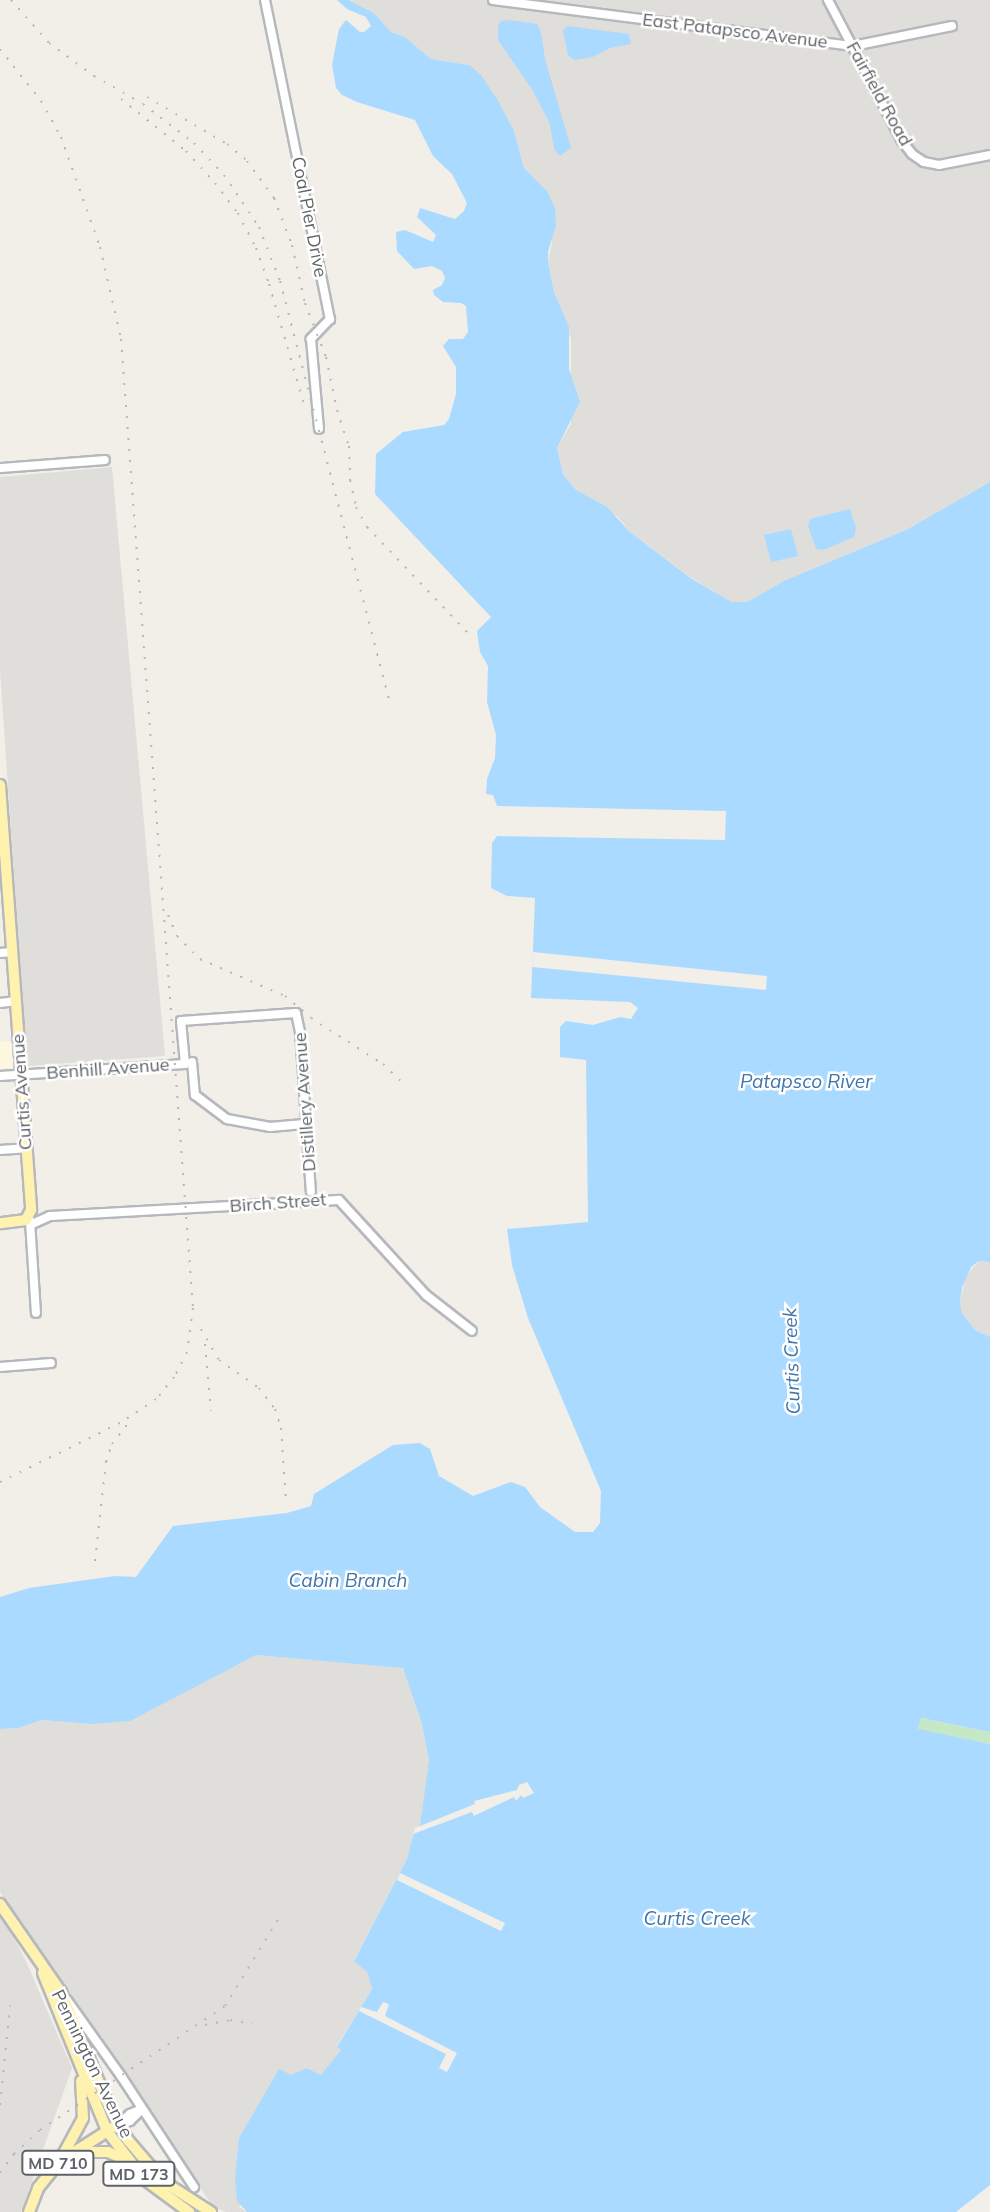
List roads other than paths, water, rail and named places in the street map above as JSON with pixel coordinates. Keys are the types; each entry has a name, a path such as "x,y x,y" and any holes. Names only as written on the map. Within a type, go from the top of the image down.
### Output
{"main road":[{"name":"Curtis Avenue","path":"0,785 4,904 12,952 30,1221"},
{"name":"Birch Street","path":"0,1223 30,1221"},
{"name":"Pennington Avenue","path":"0,1904 40,1966 61,1992 119,2124 138,2155 177,2192 211,2212"},
{"name":"Pennington Avenue","path":"40,1966 107,2131 130,2163 156,2191 185,2210"},
{"path":"59,2162 83,2118 83,2090 77,2060"},
{"name":"MD 710","path":"29,2212 38,2188 59,2162 70,2152 119,2124"},
{"path":"70,2152 108,2152 130,2163"}],"street":[{"name":"Coal Pier Drive","path":"265,0 330,319 311,339 319,429"},
{"name":"East Patapsco Avenue","path":"493,0 853,47 952,26"},
{"name":"Fairfield Road","path":"828,0 906,148 924,162 948,165 990,155"},
{"path":"0,468 105,460"},
{"path":"0,953 12,952"},
{"path":"0,1003 16,1001"},
{"name":"Benhill Avenue","path":"0,1076 185,1064 181,1021 296,1013"},
{"name":"Distillery Avenue","path":"296,1013 300,1032 311,1192"},
{"path":"192,1062 195,1095 227,1119 270,1127 307,1125"},
{"path":"0,1150 26,1148"},
{"name":"Birch Street","path":"30,1221 50,1216 339,1200 426,1295 472,1331"},
{"name":"Curtis Avenue","path":"30,1221 36,1313"},
{"path":"0,1367 51,1363"},
{"path":"61,1992 194,2187"},
{"path":"119,2124 130,2121 142,2109"}],"water":[{"path":"337,0 348,0 374,13 391,32 405,37 431,59 469,65 481,75 499,102 514,131 524,168 547,191 555,208 556,225 548,252 548,262 554,292 569,327 569,369 580,402 557,448 563,474 576,490 607,507 630,532 692,579 732,602 747,602 786,580 906,530 990,482 990,1262 979,1261 971,1267 962,1288 960,1303 962,1313 975,1330 990,1337 990,1732 921,1718 918,1729 990,1744 990,2185 956,2212 247,2212 237,2201 235,2178 239,2138 279,2069 291,2075 307,2068 321,2075 341,2050 337,2047 372,1989 367,1972 354,1961 407,1859 415,1828 420,1826 429,1761 422,1724 403,1668 256,1655 130,1721 92,1724 41,1720 19,1728 0,1729 0,1597 29,1588 115,1576 136,1577 173,1526 287,1513 311,1506 314,1494 393,1445 420,1443 430,1449 439,1476 473,1496 511,1482 525,1487 540,1507 575,1532 593,1532 600,1523 601,1491 528,1318 512,1265 507,1229 588,1222 586,1060 560,1057 560,1027 566,1021 593,1025 620,1017 631,1019 638,1008 630,1002 531,998 535,898 507,896 491,888 492,843 497,836 725,840 726,811 497,806 493,795 486,794 487,779 495,758 496,735 487,702 488,666 480,652 477,631 491,617 375,494 376,454 403,432 444,425 449,419 456,394 456,367 443,346 449,339 463,339 468,332 466,306 443,302 434,295 433,290 442,285 445,278 442,271 432,266 414,269 397,251 396,232 405,230 433,242 436,235 417,217 420,208 455,219 464,211 467,203 452,174 433,156 415,120 357,102 342,95 336,88 332,65 339,29 346,20 360,32 371,26 366,17 347,9"},
{"path":"501,21 537,24 541,32 545,59 571,148 560,156 554,149 550,124 533,91 498,40 498,26"},
{"path":"568,26 629,34 631,44 610,48 593,57 574,60 568,55 563,30"},
{"path":"850,509 856,528 854,537 823,550 816,549 808,526 810,519"},
{"path":"791,529 798,556 771,562 764,535"}],"railway":[{"path":"11,0 49,43 94,76 143,104 194,143 224,175 259,227 280,281 391,707"},
{"path":"0,49 41,101 61,137 100,247 121,339 193,1308 187,1352 174,1377 156,1399 120,1423 0,1482"},
{"path":"147,97 227,144 247,161 274,198 292,245 305,303 326,357 337,410 349,446 350,480 356,507 367,527 468,633"},
{"path":"121,99 186,151 238,213 256,248 269,284 306,411"},
{"path":"168,915 177,936 200,959 285,996 311,1018 383,1064 405,1085"},
{"path":"201,1329 219,1360 259,1388 275,1409 281,1428 286,1502"},
{"path":"205,1344 211,1411"},
{"path":"95,1561 106,1462 112,1444 130,1421"},
{"path":"0,2173 14,2154 40,2130 225,2006 282,1913"},
{"path":"0,2105 10,2006"},
{"path":"205,2025 230,2020 253,2024"}],"water label":[{"name":"Patapsco River","path":"806,1082"},
{"name":"Curtis Creek","path":"792,1361"},
{"name":"Cabin Branch","path":"348,1581"},
{"name":"Curtis Creek","path":"697,1919"}]}
